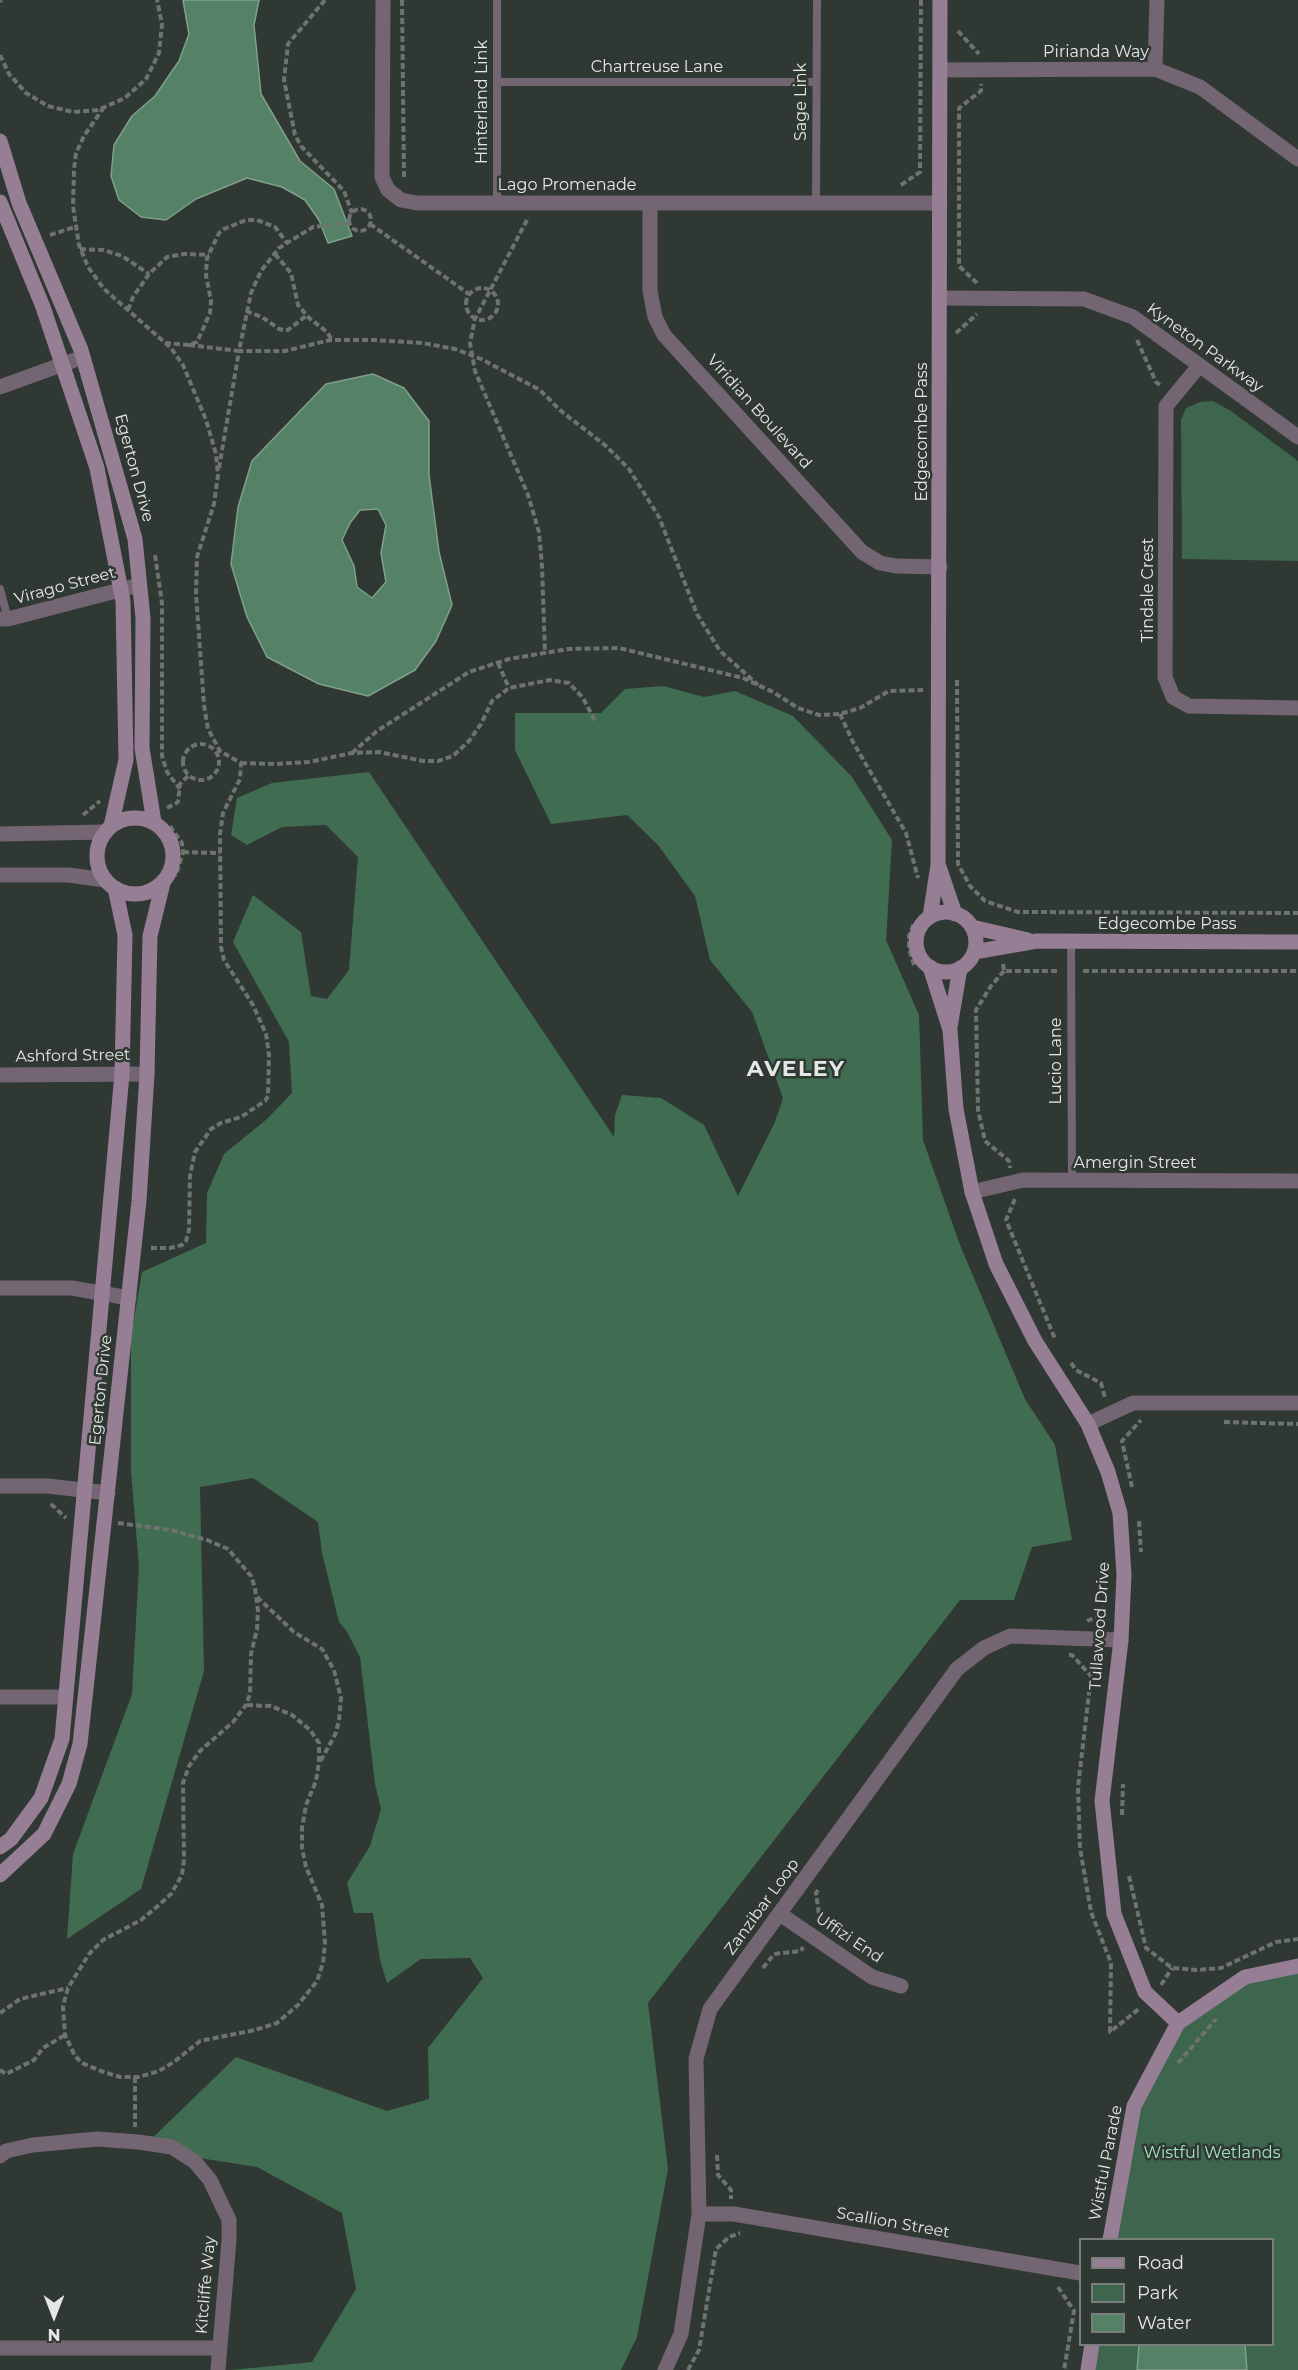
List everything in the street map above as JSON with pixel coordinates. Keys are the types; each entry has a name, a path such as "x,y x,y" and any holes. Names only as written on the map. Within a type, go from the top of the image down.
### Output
{"street":[{"name":"Lago Promenade","path":"383,0 382,177 388,190 401,200 417,203 940,203"},
{"name":"Edgecombe Pass","path":"930,917 938,865 940,0"},
{"path":"1155,69 1157,0"},
{"name":"Pirianda Way","path":"940,70 1155,69 1200,87 1298,159"},
{"name":"Egerton Drive","path":"0,141 19,203 83,357 135,539 143,618 142,748 161,819"},
{"path":"0,202 43,307 97,468 121,590 126,760 108,829 97,851 100,872 110,884"},
{"name":"Viridian Boulevard","path":"650,203 650,291 655,317 664,334 862,552 880,563 896,566 939,567"},
{"name":"Kyneton Parkway","path":"940,298 1084,299 1133,317 1298,437"},
{"path":"0,387 83,357"},
{"name":"Tindale Crest","path":"1199,366 1166,406 1165,677 1173,697 1189,706 1298,708"},
{"name":"Virago Street","path":"4,619 139,585"},
{"path":"0,834 72,833 108,829 132,817 161,819 174,850 174,862 167,884 140,894 126,893 110,884 69,875 0,875"},
{"name":"Edgecombe Pass","path":"938,865 956,914"},
{"name":"Egerton Drive","path":"0,1846 11,1839 41,1798 62,1739 122,1074 125,935 110,884"},
{"name":"Egerton Drive","path":"0,1875 44,1834 69,1784 80,1744 139,1201 147,1074 150,936 167,884"},
{"path":"946,912 956,914 968,921 976,943 966,964 960,968 945,971 930,967 922,960 916,942 918,932 930,917 946,912"},
{"name":"Edgecombe Pass","path":"972,927 1001,941"},
{"name":"Edgecombe Pass","path":"974,951 1001,941 1298,942"},
{"name":"Tullawood Drive","path":"930,967 950,1030 956,1110 972,1192 996,1264 1035,1341 1088,1424 1108,1472 1120,1513 1124,1575 1121,1640 1102,1801 1114,1914 1145,1992 1178,2023"},
{"name":"Tullawood Drive","path":"950,1030 960,968"},
{"name":"Ashford Street","path":"0,1075 147,1074"},
{"name":"Amergin Street","path":"972,1192 1023,1180 1298,1181"},
{"path":"0,1288 72,1288 129,1298"},
{"path":"1088,1424 1133,1403 1298,1403"},
{"path":"0,1486 48,1486 108,1493"},
{"name":"Zanzibar Loop","path":"665,2370 681,2334 699,2214 696,2059 710,2009 957,1669 984,1647 1010,1636 1121,1640"},
{"path":"0,1697 66,1697"},
{"name":"Uffizi End","path":"780,1914 872,1977 902,1986"},
{"name":"Wistful Parade","path":"1110,2238 1134,2106 1178,2023 1245,1977 1298,1966"},
{"name":"Kitcliffe Way","path":"0,2156 6,2151 33,2145 96,2139 172,2147 195,2162 210,2180 229,2220 218,2370"},
{"name":"Scallion Street","path":"699,2214 730,2214 1079,2273"},
{"path":"1088,2370 1092,2346"},
{"path":"0,2348 219,2348"}],"lane":[{"name":"Hinterland Link","path":"497,0 497,203"},
{"name":"Sage Link","path":"816,203 817,0"},
{"name":"Chartreuse Lane","path":"497,82 816,82"},
{"path":"0,589 4,619"},
{"name":"Lucio Lane","path":"1071,942 1072,1180"}],"path":[{"path":"0,55 9,74 26,93 48,106 73,112 98,110 125,98 146,79 159,53 162,24 157,0"},
{"path":"325,0 288,44 284,80 295,135 301,146 344,191 352,213 350,223 353,228 360,231 366,229 370,224 371,216 366,210 358,209 352,213"},
{"path":"402,0 402,178 411,185"},
{"path":"891,185 902,185 920,172 920,1"},
{"path":"956,334 978,314 977,281 959,266 959,108 981,91 981,55 958,33 958,22"},
{"path":"104,107 84,136 76,153 73,206 80,249 88,267 104,289 171,348 183,365 206,420 216,454 218,475"},
{"path":"536,203 475,319 470,343 475,371 528,495 539,532 545,653"},
{"path":"189,345 197,342 210,313 210,291 206,275 208,255 219,233 233,224 246,220 266,222 275,227 287,243"},
{"path":"350,223 329,224 303,232 287,243 261,271 251,293 246,311 214,504 197,557 196,594 204,705 208,729 215,747 219,762 215,773 205,779 193,778 183,765 183,759 189,749 199,744 215,747 241,763 309,762 352,753 388,753 423,761 438,761 453,756 470,741 492,701 509,688 550,680 569,683 583,698 596,723"},
{"path":"370,224 469,294"},
{"path":"80,249 103,250 122,256 149,274"},
{"path":"128,310 149,274 168,257 184,254 208,255"},
{"path":"275,254 291,273 298,305 306,316 327,332 332,340"},
{"path":"478,288 490,290 499,300 498,310 486,320 475,319 467,310 469,294 478,288"},
{"path":"246,311 262,316 284,330 288,330 306,316"},
{"path":"1136,338 1156,382 1175,396"},
{"path":"165,343 239,351 285,351 332,340 423,343 455,349 540,390 561,411 606,446 629,469 659,517 697,614 720,651 758,685"},
{"path":"352,753 377,731 469,672 498,663 568,649 620,648 742,678 798,708 819,715 840,714 860,708 889,691 957,690"},
{"path":"498,663 509,688"},
{"path":"957,678 958,864 970,886 985,901 1018,912 1298,913"},
{"path":"139,1247 170,1248 182,1245 186,1241 189,1230 190,1176 195,1152 212,1129 221,1123 255,1110 268,1096 269,1054 266,1034 253,1005 224,960 221,947 220,853 223,813 240,779 241,763"},
{"path":"167,884 181,865 183,852 176,832 161,819 161,808 170,807 178,802 180,784 189,775"},
{"path":"72,833 72,825 100,801 116,801"},
{"path":"183,852 220,853"},
{"path":"1008,909 1001,941 1004,971 991,986 976,1010 978,1110 985,1141 1009,1161 1015,1200 1006,1220 1058,1344"},
{"path":"1004,971 1298,971"},
{"path":"1070,1362 1076,1370 1101,1383 1108,1407 1131,1431"},
{"path":"1134,1497 1122,1441 1140,1420 1151,1420"},
{"path":"1219,1422 1298,1424"},
{"path":"46,1501 61,1511 64,1518 81,1520"},
{"path":"1138,1519 1141,1554"},
{"path":"104,1521 171,1530 207,1540 228,1549 251,1576 258,1611 257,1629 251,1653 250,1694 246,1705 233,1722 200,1751 189,1766 183,1783 184,1860 182,1875 171,1894 141,1920 103,1940 90,1954 68,1988 63,2006 65,2035 75,2056 82,2063 101,2072 120,2077 139,2077 159,2071 200,2042 255,2030 277,2022 298,2005 317,1981 323,1963 325,1943 322,1905 306,1867 302,1848 302,1828 306,1805 316,1780 319,1743 310,1730 292,1715 271,1706 246,1705"},
{"path":"256,1597 294,1632 322,1649 334,1670 341,1698 339,1721 335,1735 319,1762"},
{"path":"1061,1655 1072,1655 1091,1676 1078,1787 1080,1848 1091,1912 1111,1963 1110,2032 1152,1999 1172,1968"},
{"path":"1122,1826 1123,1780"},
{"path":"1128,1875 1146,1948 1172,1968 1196,1970 1221,1968 1276,1942 1298,1939"},
{"path":"759,1972 774,1954 801,1951 820,1921 816,1893 823,1883"},
{"path":"0,2013 20,1999 68,1988"},
{"path":"1174,2068 1192,2044 1221,2014"},
{"path":"0,2070 6,2074 34,2060 43,2048 65,2035"},
{"path":"717,2153 718,2175 731,2190 729,2237"},
{"path":"688,2370 699,2350 716,2249 729,2237 738,2233 750,2235"},
{"path":"1048,2285 1059,2287 1074,2311 1064,2370"}],"green space":[{"path":"1213,401 1231,411 1298,461 1298,561 1182,559 1181,420 1186,408 1200,402"},
{"name":"Wistful Wetlands","path":"1298,1967 1298,2370 1087,2370 1092,2346 1274,2346 1274,2238 1110,2238 1134,2104 1183,2029 1246,1975"}],"shaded area":[{"path":"663,686 704,697 735,691 793,716 852,777 892,840 886,940 919,1015 923,1140 960,1245 1025,1399 1055,1445 1072,1540 1032,1547 1014,1600 960,1600 648,2003 668,2169 637,2337 621,2370 232,2370 312,2362 356,2289 342,2213 257,2167 141,2149 236,2057 387,2111 429,2099 428,2048 483,1978 470,1958 421,1959 387,1983 380,1960 373,1913 354,1913 347,1883 370,1846 381,1809 375,1784 360,1657 346,1630 339,1622 322,1553 318,1522 253,1478 200,1487 204,1671 141,1889 67,1939 73,1854 132,1694 139,1567 131,1471 131,1337 142,1272 206,1243 207,1193 224,1154 267,1119 292,1093 289,1042 233,942 253,895 301,932 311,996 327,999 349,970 358,857 326,825 282,827 247,845 231,835 237,798 272,783 369,772 614,1137 615,1115 622,1095 661,1098 704,1125 738,1196 775,1122 783,1098 752,1012 710,960 695,896 658,845 627,815 551,824 515,750 515,713 601,713 625,689"}],"water":[{"path":"183,0 259,0 254,25 261,94 300,161 334,189 352,236 328,243 319,220 305,200 282,187 247,178 196,199 166,220 141,217 119,200 111,176 114,145 132,116 155,96 179,61 189,34"},
{"path":"373,374 404,388 429,421 429,475 439,552 452,605 436,641 415,670 368,696 319,684 267,657 247,617 231,564 238,507 252,461 326,384","holes":["378,509 386,525 381,553 386,582 372,598 357,587 354,566 342,540 350,523 360,510"]},
{"path":"1139,2346 1245,2346 1247,2370 1137,2370"}],"district":[{"name":"AVELEY","path":"796,1070"}]}
